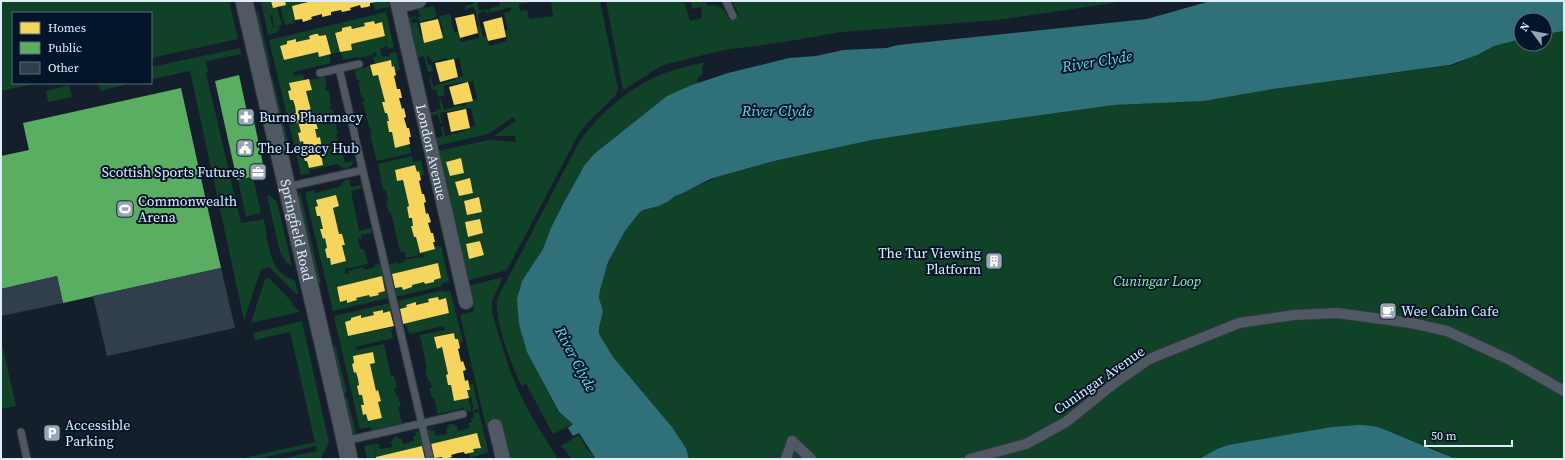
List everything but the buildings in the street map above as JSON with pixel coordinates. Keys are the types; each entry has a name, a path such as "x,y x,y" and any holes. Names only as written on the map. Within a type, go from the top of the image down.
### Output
{"street":[{"name":"Springfield Road","path":"244,1 348,459"},
{"path":"398,4 419,1"},
{"name":"London Avenue","path":"398,4 466,302"},
{"name":"Cuningar Avenue","path":"970,459 1026,444 1066,422 1112,385 1148,360 1159,355 1239,323 1286,316 1337,313 1411,322 1440,329 1510,360 1564,391"},
{"path":"495,426 503,459"},
{"path":"786,459 792,441 812,459"}],"lane":[{"path":"726,1 733,16"},
{"path":"320,73 359,64"},
{"path":"339,68 430,459"},
{"path":"287,187 363,170"},
{"path":"345,441 463,414"},
{"path":"21,432 27,459"}],"green space":[{"path":"1,1 229,1 238,39 152,58 152,12 12,12 12,84 33,84 1,91"},
{"path":"261,1 271,1 277,7 282,25 274,28 281,27 277,32 268,35","holes":["270,15 272,15 273,28"]},
{"path":"285,1 303,1 304,3 292,6 295,23 285,25 280,6"},
{"path":"388,1 389,7 375,10 373,2"},
{"path":"473,1 477,1 479,11 488,9 489,13 486,14 486,11 479,13 478,16 483,37 486,36 489,46 507,41 505,31 508,30 504,13 511,11 511,7 490,13 490,8 500,6 499,1 540,1 519,4 520,11 527,10 529,19 553,16 551,1 600,1 618,89 616,95 587,123 577,137 507,270 467,281 437,151 489,140 516,142 515,136 495,135 516,121 513,117 488,134 436,146 434,138 443,136 441,127 445,126 443,128 445,136 465,131 465,129 475,126 471,108 440,113 441,121 444,122 440,123 438,114 429,116 428,113 437,111 437,109 441,110 439,101 441,100 444,110 460,105 461,107 467,105 467,102 477,99 473,81 443,86 445,95 438,97 436,89 432,90 429,77 433,76 431,78 433,86 455,80 455,78 463,76 459,58 448,60 447,58 432,62 430,57 426,56 428,65 431,65 433,71 428,72 424,56 416,58 405,11 407,9 409,18 416,16 417,18 411,19 412,23 417,22 421,36 423,36 424,43 443,38 441,32 443,31 439,16 450,14 454,32 458,32 461,42 479,38 477,27 479,26 474,7 467,9 466,12 465,6 474,4","holes":["461,158 464,173 450,176 447,162","470,178 473,192 459,196 455,182","478,197 482,212 467,215 464,201","479,219 483,233 468,237 465,222","480,241 484,255 469,259 466,245"]},
{"path":"606,1 684,1 690,21 702,18 701,7 692,9 691,2 687,3 686,1 706,1 707,6 715,5 721,7 728,19 739,15 732,1 1126,1 997,20 841,32 784,42 724,50 663,65 623,90"},
{"path":"434,6 437,17 419,22 418,17 420,16 418,9"},
{"path":"258,11 271,69 268,70 256,15"},
{"path":"386,12 394,47 388,49 382,22 375,24 374,21 364,23 365,26 352,29 342,28 342,31 334,33 340,52 331,54 327,35 319,36 318,34 309,36 310,39 296,42 296,39 287,41 287,44 280,46 285,64 285,60 318,52 319,57 329,55 331,63 293,72 294,76 303,74 304,80 289,84 291,90 288,91 290,100 293,100 296,113 293,113 301,132 298,133 300,142 303,141 305,152 302,152 305,161 307,161 310,173 301,175 269,40"},
{"name":"Cuningar Loop","path":"1564,31 1564,459 1456,459 1432,448 1373,426 1228,445 1199,459 689,459 686,448 672,427 613,357 599,335 603,311 599,298 608,262 625,231 639,212 659,206 675,196 720,176 774,161 872,140 962,126 1114,105 1204,101 1273,89 1454,65 1494,46 1513,41 1513,52 1553,52 1553,33"},
{"path":"384,36 387,46 380,49 382,57 390,57 389,53 396,52 400,70 395,71 394,66 392,67 390,59 375,64 373,57 377,56 376,52 373,53 373,55 343,60 341,52 351,50 351,44"},
{"path":"240,48 241,54 206,61 208,72 206,73 241,223 264,219 268,246 273,260 281,273 295,281 298,293 297,295 269,267 261,269 244,320 190,71 153,79 152,67"},
{"path":"705,62 702,68 703,74 697,78 698,83 667,96 594,154 571,188 540,254 519,288 538,373 558,412 573,424 553,434 526,384 522,386 513,367 498,319 497,299 577,146 592,125 612,105 635,88 669,71"},
{"path":"371,66 373,76 378,75 385,102 382,102 385,113 387,113 389,132 392,132 395,148 409,144 411,153 377,161 370,135 372,135 366,116 367,115 362,102 365,101 364,98 362,99 358,83 360,82 357,80 355,70"},
{"path":"325,77 327,87 325,87 326,91 329,90 331,106 329,106 330,110 333,110 334,115 331,116 333,123 335,122 338,134 336,135 338,142 340,142 345,163 354,161 350,167 344,169 337,164 311,170 310,168 323,164 320,149 322,148 320,137 317,138 315,129 318,128 315,118 313,118 306,91 312,90 310,80"},
{"path":"271,79 273,79 291,154 288,155"},
{"path":"99,84 124,85 100,91"},
{"path":"69,85 72,97 48,102 46,91"},
{"path":"412,156 413,162 421,160 424,175 420,176 419,171 417,172 415,164 395,170 397,181 403,180 409,206 407,207 409,218 412,218 413,226 411,226 414,237 416,237 420,253 434,249 435,253 434,247 441,246 449,281 441,284 442,286 395,297 389,269 390,264 398,262 398,264 405,262 404,260 424,257 423,254 406,258 404,251 400,252 391,212 389,213 386,201 388,200 386,190 383,190 378,164","holes":["437,260 441,278 434,280 434,282 425,284 424,282 412,285 412,287 403,290 402,287 395,288 392,274 437,263"]},
{"path":"253,177 261,213 246,217 238,180"},
{"path":"349,179 351,187 361,185 362,188 351,191 359,231 371,228 372,233 361,235 362,241 360,238 358,239 360,249 364,249 368,264 345,269 345,274 349,273 348,271 363,267 364,270 375,267 374,265 381,264 389,298 333,311 305,194 314,190 315,193 339,187 345,180","holes":["315,195 317,200 336,195 339,206 333,208 339,234 342,234 344,244 342,245 346,261 332,265 333,272 330,258 327,258 325,238 323,239 320,229 323,229 320,216 317,216 315,207 318,206","382,276 385,291 378,293 379,295 370,297 369,295 356,298 356,301 348,303 347,300 340,301 335,281 337,287"]},
{"path":"300,191 321,284 318,283 298,197"},
{"path":"269,195 277,202 292,266 286,262 280,252 267,196"},
{"path":"268,277 300,312 251,323 265,279"},
{"path":"503,277 492,301 492,313 498,333 510,371 519,392 533,419 558,459 509,459 500,424 486,427 460,315 474,311 469,286"},
{"path":"443,290 443,292 449,291 451,293 463,342 459,343 458,339 455,339 454,332 434,337 437,348 442,347 448,374 446,375 448,385 451,385 454,401 468,398 471,411 465,412 464,408 438,414 434,398 432,398 429,388 432,387 430,381 428,381 425,369 427,368 420,335 445,330 444,326 409,334 407,327 403,324 449,313 446,298 439,300 438,297 429,302 416,305 416,303 406,305 407,307 398,309 397,301"},
{"path":"390,303 392,311 383,313 382,310 373,312 374,315 361,318 361,315 351,318 351,320 345,322 349,341 349,336 394,327 391,330 393,338 355,347 356,350 384,344 391,376 394,376 397,388 394,389 401,406 398,407 402,423 372,430 369,427 360,429 334,316","holes":["373,352 375,363 370,364 376,391 378,391 381,401 378,402 382,418 369,421 369,425 366,414 364,415 361,405 364,405 362,395 359,395 357,386 359,385 356,372 354,373 352,364 354,363 353,356"]},
{"path":"302,321 329,443 320,459 280,459 317,451 316,446 257,459 239,459 315,442 290,332 255,340 253,333"},
{"path":"2,344 16,406 1,409 1,345"},
{"path":"335,345 347,393 343,394 333,349"},
{"path":"473,384 479,409 472,411 473,406 471,397 469,398 467,390 470,390 469,385"},
{"path":"347,397 355,434 351,432 344,398"},
{"path":"479,412 488,450 487,453 470,458 469,453 474,452 473,449 481,448 476,428 477,433 431,444 434,458 442,457 442,459 434,459 427,431 429,428 434,428 430,429 431,431 434,430 436,436 447,434 446,428 449,427 448,425 453,423 454,426 457,425 458,431 470,428 468,423 472,422 471,419 474,418 473,413"},
{"path":"417,431 421,435 426,459 422,446 376,457 374,444 379,444 380,449 392,447 391,441 393,438 398,436 398,439 401,438 403,444 414,441 413,436 416,435 416,432 412,432"},
{"path":"579,435 589,452 590,451 596,459 572,459 561,446"},
{"path":"373,444 376,459 367,459 364,446"}],"water":[{"name":"River Clyde","path":"1564,1 1564,31 1553,33 1553,12 1513,12 1513,41 1494,46 1477,55 1450,65 1273,89 1204,101 1114,105 962,126 872,140 774,161 710,179 675,196 659,206 643,210 639,213 625,231 608,262 599,298 603,311 599,334 613,357 672,427 686,448 689,459 596,459 579,433 573,436 568,428 573,424 559,412 527,352 519,324 517,299 522,281 543,249 551,228 584,166 594,154 667,96 692,85 728,73 789,58 816,56 843,50 887,48 898,45 1147,19 1207,2"},
{"path":"1360,425 1373,426 1383,429 1456,459 1199,459 1228,445 1332,427"}],"place":[{"name":"Burns Pharmacy","path":"246,117"},
{"name":"The Legacy Hub","path":"245,148"},
{"name":"Scottish Sports Futures","path":"258,172"},
{"name":"Commonwealth Arena","path":"125,209"},
{"name":"The Tur Viewing Platform","path":"994,261"},
{"name":"Wee Cabin Cafe","path":"1388,311"},
{"name":"Accessible Parking","path":"52,433"}]}
